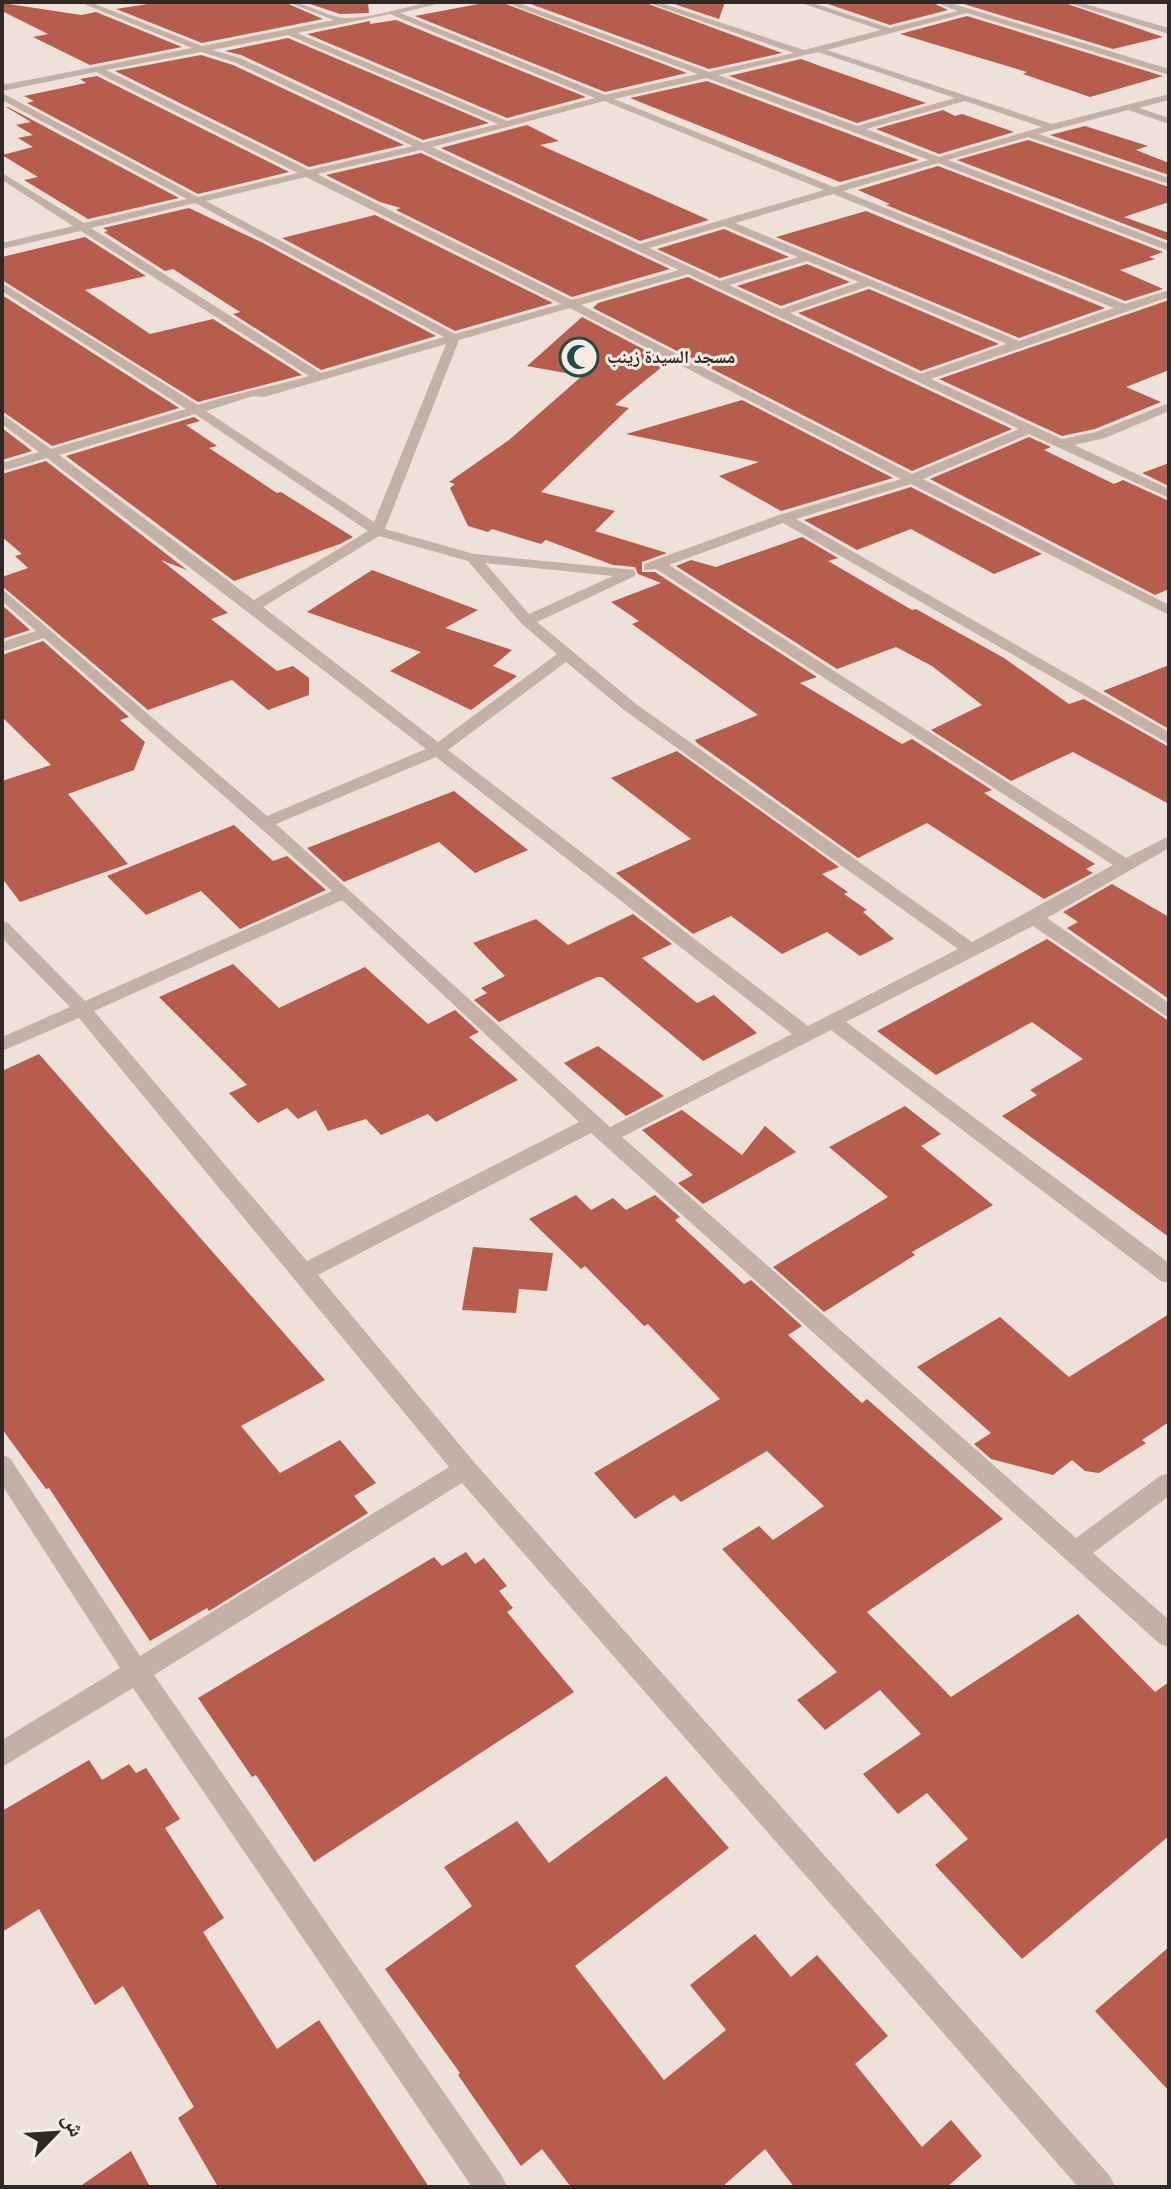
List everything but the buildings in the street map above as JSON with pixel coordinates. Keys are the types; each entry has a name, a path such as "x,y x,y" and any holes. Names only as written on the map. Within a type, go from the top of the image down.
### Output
{"street":[{"path":"83,2 237,60 1169,494"},
{"path":"291,2 346,22"},
{"path":"2,88 441,2"},
{"path":"508,2 941,160 1169,248"},
{"path":"650,2 804,53"},
{"path":"802,2 891,31"},
{"path":"938,2 1169,72"},
{"path":"1069,2 1169,31"},
{"path":"2,246 424,146 601,99 804,53 966,11"},
{"path":"391,12 1124,308"},
{"path":"291,33 509,125"},
{"path":"819,49 1052,127"},
{"path":"99,70 572,305 1169,611"},
{"path":"2,96 454,338"},
{"path":"640,247 1052,127 1169,97"},
{"path":"857,129 965,98"},
{"path":"1128,107 1169,121"},
{"path":"1031,135 1169,181"},
{"path":"2,176 319,377"},
{"path":"724,222 1019,345"},
{"path":"720,284 808,257"},
{"path":"2,467 252,392 260,394 690,270"},
{"path":"780,313 868,283"},
{"path":"2,286 197,410 377,531 473,558 630,573"},
{"path":"921,378 1169,293"},
{"path":"253,607 377,531 454,338"},
{"path":"1059,444 1100,435 1169,407"},
{"path":"2,418 47,455 253,607 808,1036"},
{"path":"527,621 630,573 784,518 910,480 1029,429"},
{"path":"784,518 1169,739"},
{"path":"473,558 527,621 630,707 970,949"},
{"path":"658,564 1126,866"},
{"path":"2,593 44,633 344,892 601,1130 1169,1636"},
{"path":"2,647 44,633"},
{"path":"264,823 438,750 567,654"},
{"path":"303,1273 601,1130 808,1036 1034,918 1169,841"},
{"path":"2,1045 344,892"},
{"path":"1034,918 1169,1012"},
{"path":"2,927 83,1010 465,1469 1099,2187"},
{"path":"834,1022 1169,1275"},
{"path":"2,1465 137,1673 491,2187"},
{"path":"2,1755 465,1469"},
{"path":"1074,1554 1169,1483"}],"place":[{"name":"مسجد السيدة زينب","path":"579,357"}]}
